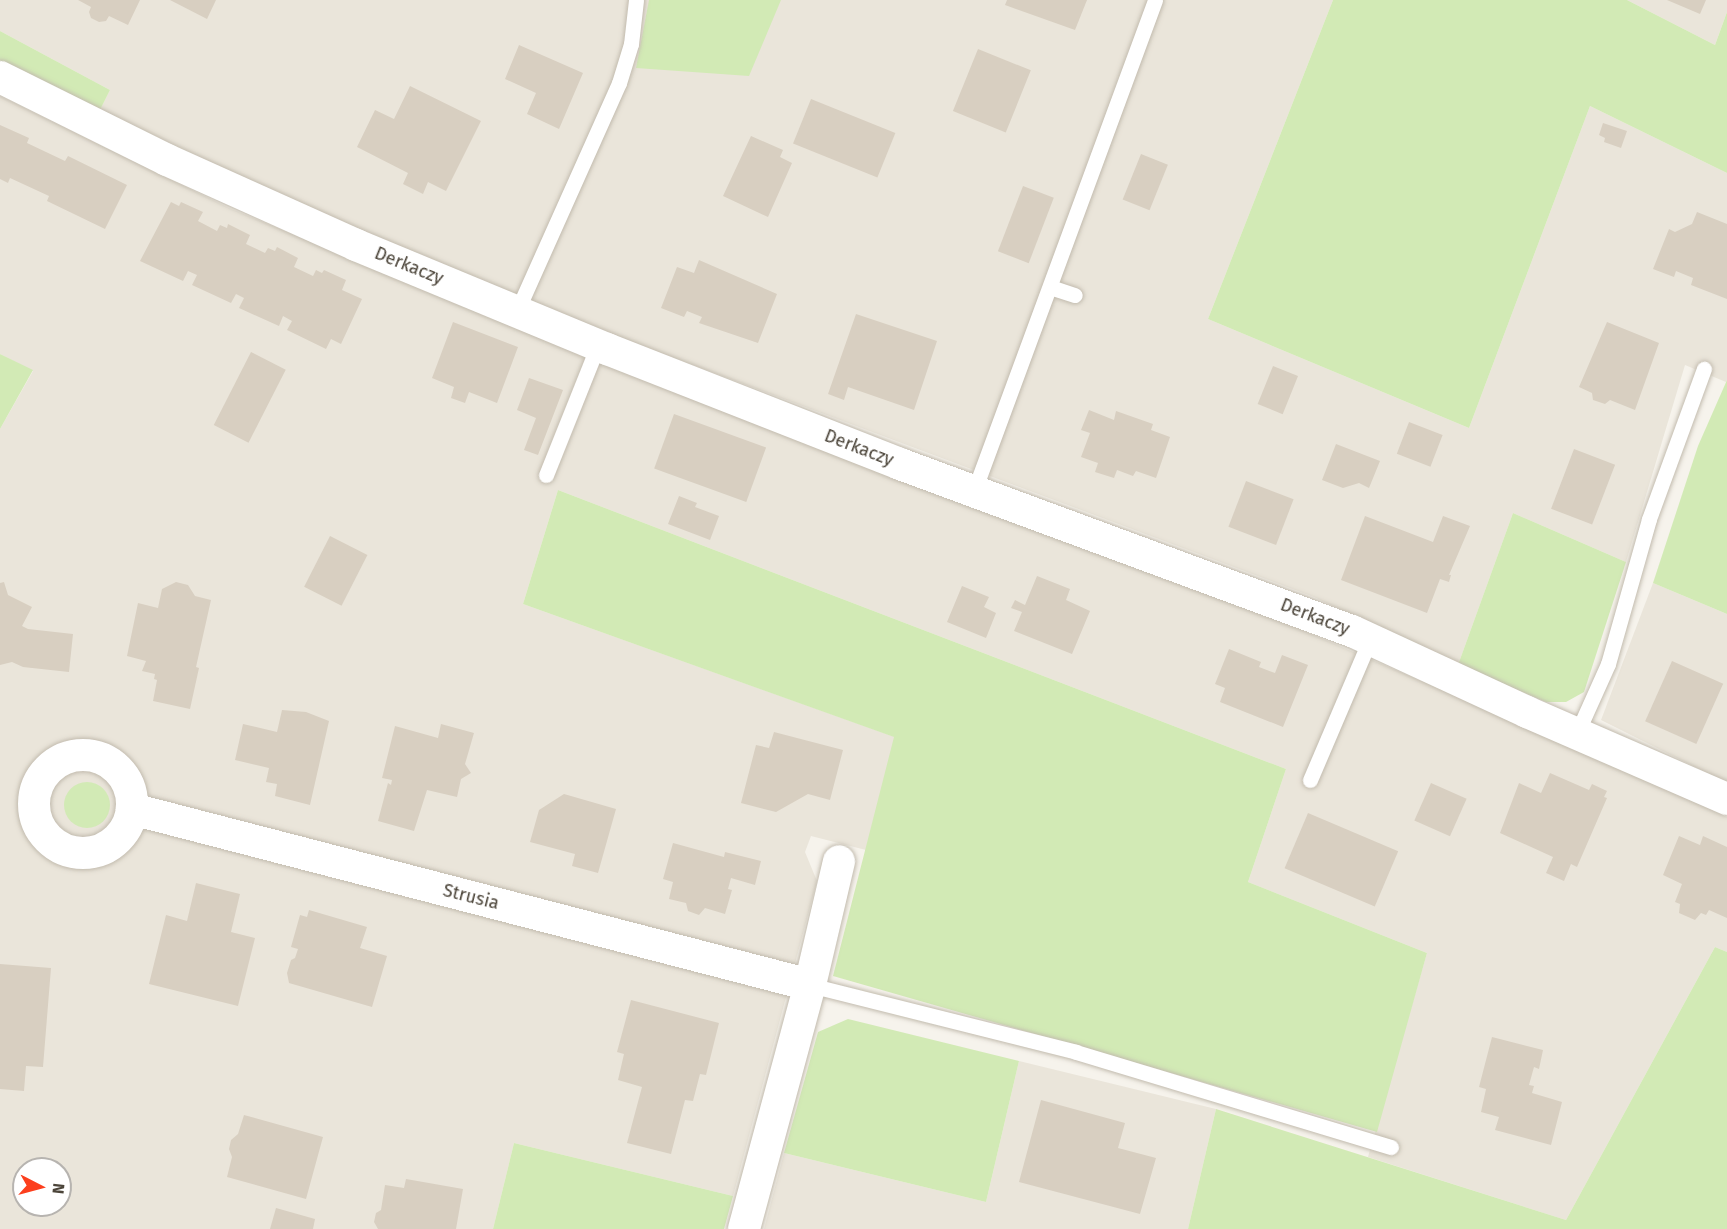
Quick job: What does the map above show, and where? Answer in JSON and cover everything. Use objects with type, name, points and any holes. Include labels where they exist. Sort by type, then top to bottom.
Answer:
[{"type":"street","name":"Derkaczy","points":[[0,76],[178,165],[356,245],[598,345],[974,491],[1370,639],[1727,799]]},
{"type":"street","name":"Strusia","points":[[132,809],[810,985]]},
{"type":"street","points":[[744,1229],[810,985],[839,861]]},
{"type":"lane","points":[[517,311],[619,83],[631,44],[636,0]]},
{"type":"lane","points":[[974,491],[1155,0]]},
{"type":"lane","points":[[1050,287],[1074,295]]},
{"type":"lane","points":[[546,475],[598,345]]},
{"type":"lane","points":[[1577,733],[1608,664],[1649,519],[1704,369]]},
{"type":"lane","points":[[1310,780],[1370,639]]},
{"type":"lane","points":[[810,985],[1076,1052],[1391,1147]]},
{"type":"shaded area","points":[[0,0],[1333,0],[1208,319],[1469,428],[1590,106],[1727,173],[1727,380],[1726,382],[1685,365],[1626,562],[1513,513],[1458,665],[1314,597],[543,309],[308,208],[100,110],[110,90],[0,31]]},
{"type":"shaded area","points":[[1627,0],[1727,0],[1727,12],[1715,45]]},
{"type":"shaded area","points":[[0,96],[229,208],[618,369],[1248,607],[1520,723],[1727,817],[1727,952],[1715,947],[1566,1220],[1368,1157],[1427,953],[1248,882],[1286,769],[558,490],[523,604],[895,737],[866,850],[811,836],[805,852],[817,881],[733,1196],[514,1143],[493,1229],[0,1229],[0,429],[33,371],[0,354]]},
{"type":"shaded area","points":[[1653,583],[1727,614],[1727,783],[1601,720]]},
{"type":"shaded area","points":[[1019,1061],[1216,1109],[1188,1229],[764,1229],[784,1153],[986,1202]]},
{"type":"green space","points":[[649,0],[781,0],[749,76],[636,68]]},
{"type":"green space","points":[[1333,0],[1627,0],[1715,45],[1727,12],[1727,173],[1590,106],[1469,428],[1208,319]]},
{"type":"green space","points":[[0,31],[110,90],[100,110],[0,63]]},
{"type":"green space","points":[[0,354],[33,370],[0,429]]},
{"type":"green space","points":[[1727,380],[1727,614],[1653,583],[1698,446]]},
{"type":"green space","points":[[558,490],[1286,769],[1248,882],[1427,953],[1377,1132],[833,976],[894,737],[523,604]]},
{"type":"green space","points":[[1513,513],[1626,562],[1584,692],[1566,702],[1546,702],[1458,665]]},
{"type":"green space","points":[[87,782],[103,789],[110,805],[103,821],[87,828],[71,821],[64,805],[71,789]]},
{"type":"green space","points":[[1715,947],[1727,952],[1727,1229],[1188,1229],[1216,1109],[1566,1220]]},
{"type":"green space","points":[[848,1019],[1019,1061],[986,1202],[784,1153],[818,1032]]},
{"type":"green space","points":[[514,1143],[733,1196],[724,1229],[493,1229]]},
{"type":"building","points":[[78,0],[140,0],[128,25],[109,16],[106,21],[99,22],[91,18],[89,12],[91,7]]},
{"type":"building","points":[[170,0],[216,0],[207,19]]},
{"type":"building","points":[[1007,0],[1087,0],[1075,30],[1005,5]]},
{"type":"building","points":[[1667,0],[1706,0],[1700,14]]},
{"type":"building","points":[[519,45],[583,73],[559,129],[527,114],[536,93],[505,79]]},
{"type":"building","points":[[978,49],[1031,70],[1006,132],[953,111]]},
{"type":"building","points":[[410,86],[481,121],[446,191],[428,182],[423,194],[403,184],[408,173],[357,147],[375,110],[394,119]]},
{"type":"building","points":[[811,99],[895,133],[877,178],[793,144]]},
{"type":"building","points":[[1603,123],[1627,131],[1621,148],[1604,142],[1605,138],[1599,135]]},
{"type":"building","points":[[0,125],[29,138],[27,143],[65,161],[68,156],[127,185],[105,229],[47,201],[49,196],[10,178],[8,183],[0,179]]},
{"type":"building","points":[[751,136],[783,150],[780,157],[792,163],[768,217],[723,196]]},
{"type":"building","points":[[1141,154],[1168,165],[1150,210],[1123,199]]},
{"type":"building","points":[[1023,186],[1054,198],[1029,263],[998,251]]},
{"type":"building","points":[[171,202],[179,206],[181,202],[203,212],[198,221],[217,231],[220,225],[227,228],[228,224],[250,235],[246,244],[265,253],[268,248],[275,251],[277,247],[298,258],[294,267],[313,276],[316,270],[322,273],[324,270],[346,280],[342,290],[362,299],[341,344],[331,339],[326,349],[287,330],[292,321],[283,316],[279,326],[239,308],[244,298],[236,294],[231,303],[192,285],[197,275],[188,271],[183,281],[140,261]]},
{"type":"building","points":[[1697,212],[1727,224],[1727,299],[1691,285],[1693,278],[1676,271],[1674,277],[1653,269],[1669,229],[1675,232],[1692,224]]},
{"type":"building","points":[[699,260],[777,294],[758,343],[699,323],[702,317],[687,311],[684,317],[661,308],[677,267],[694,273]]},
{"type":"building","points":[[856,314],[937,341],[914,410],[848,387],[844,400],[828,394]]},
{"type":"building","points":[[453,322],[518,347],[497,403],[469,392],[465,403],[451,398],[454,387],[432,378]]},
{"type":"building","points":[[1607,322],[1659,343],[1635,410],[1610,400],[1605,404],[1593,400],[1592,393],[1579,387]]},
{"type":"building","points":[[251,352],[286,370],[249,443],[214,425]]},
{"type":"building","points":[[1273,366],[1298,376],[1283,414],[1258,404]]},
{"type":"building","points":[[529,378],[563,390],[538,455],[524,450],[536,418],[517,410]]},
{"type":"building","points":[[1089,410],[1114,420],[1116,411],[1153,424],[1151,430],[1170,437],[1156,478],[1136,471],[1133,476],[1117,470],[1114,478],[1095,472],[1098,463],[1081,457],[1090,433],[1081,430]]},
{"type":"building","points":[[674,414],[766,448],[746,502],[654,469]]},
{"type":"building","points":[[1409,422],[1443,435],[1430,467],[1397,454]]},
{"type":"building","points":[[1336,444],[1380,461],[1369,488],[1359,483],[1343,488],[1322,480]]},
{"type":"building","points":[[1574,449],[1615,465],[1592,525],[1551,509]]},
{"type":"building","points":[[1246,481],[1294,499],[1276,545],[1228,527]]},
{"type":"building","points":[[679,496],[697,503],[695,507],[719,516],[710,540],[668,524]]},
{"type":"building","points":[[1365,516],[1433,542],[1443,516],[1470,526],[1449,575],[1451,575],[1449,582],[1440,579],[1427,613],[1341,580]]},
{"type":"building","points":[[330,536],[367,555],[342,606],[304,587]]},
{"type":"building","points":[[1037,576],[1070,589],[1066,600],[1090,611],[1072,654],[1014,631],[1022,612],[1011,608],[1015,600],[1025,605]]},
{"type":"building","points":[[4,582],[8,595],[32,607],[22,626],[28,629],[73,634],[69,672],[23,667],[12,662],[0,665],[0,583]]},
{"type":"building","points":[[176,582],[188,585],[195,596],[211,600],[196,667],[199,668],[190,709],[153,701],[157,680],[154,679],[155,674],[142,671],[146,661],[127,656],[138,603],[158,608],[162,589]]},
{"type":"building","points":[[962,586],[989,597],[984,607],[996,613],[986,638],[947,622]]},
{"type":"building","points":[[1229,649],[1261,662],[1259,667],[1275,673],[1282,655],[1308,665],[1283,727],[1220,702],[1225,688],[1215,684]]},
{"type":"building","points":[[1672,661],[1723,684],[1696,744],[1645,721]]},
{"type":"building","points":[[282,710],[306,712],[329,721],[310,805],[275,796],[277,784],[266,782],[269,768],[235,760],[243,724],[277,732]]},
{"type":"building","points":[[441,724],[474,733],[465,764],[471,773],[461,779],[457,797],[427,790],[414,831],[378,821],[388,783],[391,785],[392,780],[382,778],[395,726],[438,738]]},
{"type":"building","points":[[774,732],[843,750],[830,800],[808,794],[776,812],[741,803],[756,745],[769,748]]},
{"type":"building","points":[[1550,773],[1589,790],[1592,784],[1607,791],[1604,797],[1607,798],[1577,867],[1571,864],[1564,881],[1546,873],[1553,857],[1500,833],[1519,783],[1541,793]]},
{"type":"building","points":[[1431,783],[1467,799],[1450,836],[1414,820]]},
{"type":"building","points":[[564,794],[616,809],[598,873],[572,866],[575,854],[530,842],[539,810]]},
{"type":"building","points":[[1308,813],[1398,851],[1375,907],[1285,868]]},
{"type":"building","points":[[1679,836],[1700,845],[1703,836],[1727,847],[1727,918],[1709,910],[1706,915],[1701,913],[1695,920],[1679,913],[1680,904],[1675,902],[1682,884],[1663,875]]},
{"type":"building","points":[[673,843],[724,857],[725,852],[761,861],[755,885],[731,878],[728,889],[732,890],[725,914],[705,908],[699,915],[688,911],[686,903],[669,899],[673,882],[663,879]]},
{"type":"building","points":[[196,883],[240,894],[231,932],[255,938],[238,1006],[149,984],[166,915],[187,921]]},
{"type":"building","points":[[309,910],[367,927],[360,948],[387,956],[372,1007],[289,983],[287,973],[298,949],[291,947],[300,915],[307,917]]},
{"type":"building","points":[[0,964],[51,968],[43,1067],[26,1066],[24,1091],[0,1089]]},
{"type":"building","points":[[631,1000],[719,1023],[706,1075],[700,1074],[693,1101],[685,1100],[671,1154],[627,1143],[642,1087],[618,1080],[624,1054],[617,1052]]},
{"type":"building","points":[[1492,1037],[1543,1050],[1539,1069],[1534,1067],[1529,1085],[1534,1086],[1532,1093],[1562,1102],[1551,1145],[1495,1130],[1499,1117],[1481,1112],[1486,1089],[1479,1087]]},
{"type":"building","points":[[1041,1100],[1125,1123],[1118,1148],[1156,1158],[1140,1214],[1019,1182]]},
{"type":"building","points":[[244,1115],[323,1137],[306,1199],[227,1177],[232,1157],[229,1149],[231,1140],[238,1134]]},
{"type":"building","points":[[406,1179],[463,1189],[456,1229],[378,1229],[374,1222],[376,1213],[381,1210],[385,1185],[404,1188]]},
{"type":"building","points":[[276,1208],[315,1219],[313,1229],[270,1229]]}]
